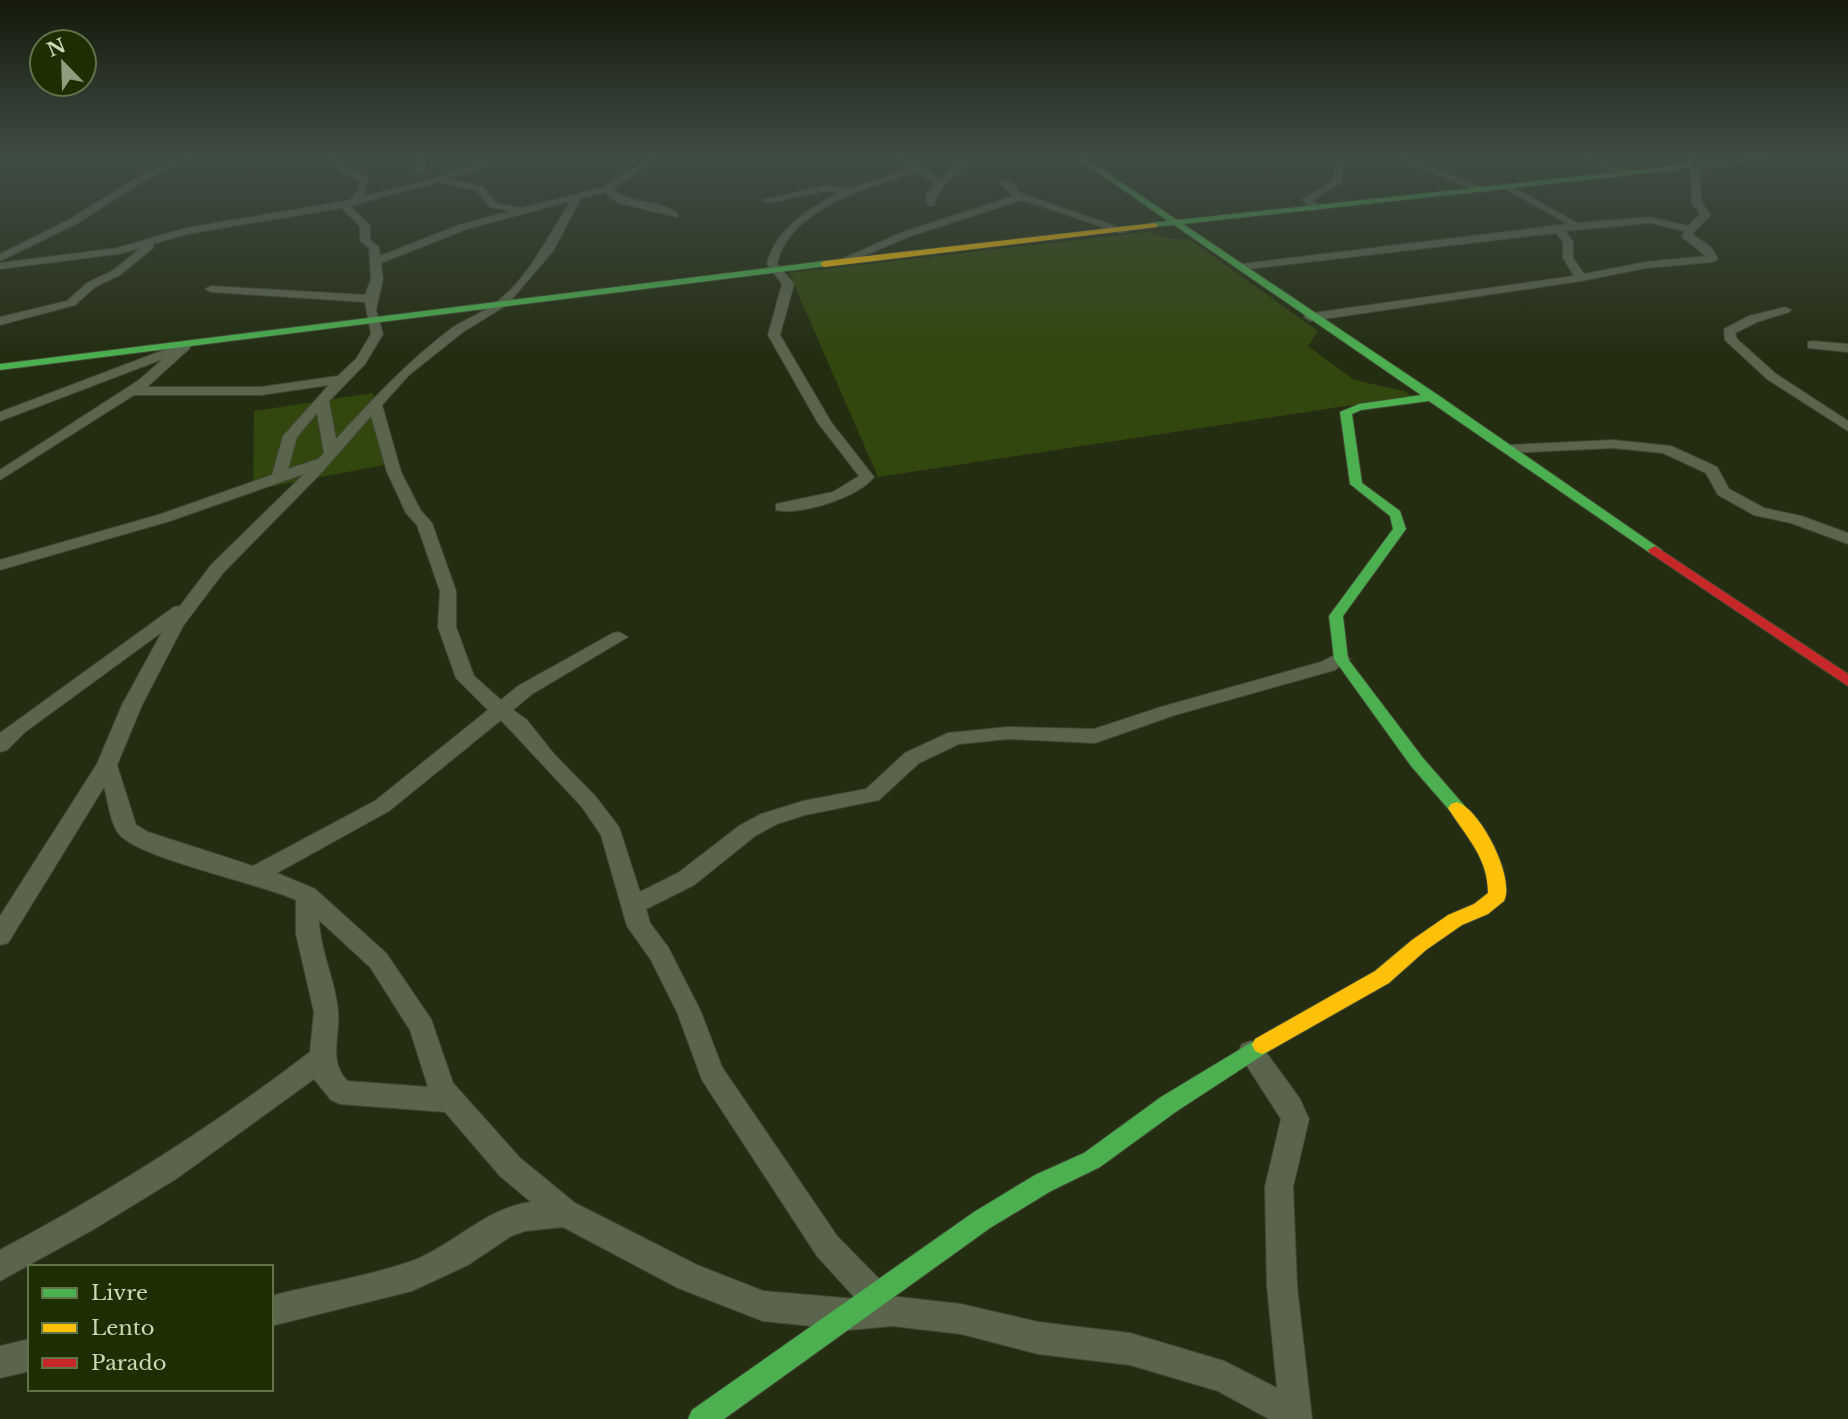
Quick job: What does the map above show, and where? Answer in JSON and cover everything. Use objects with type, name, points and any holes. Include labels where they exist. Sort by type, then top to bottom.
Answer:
[{"type":"street","points":[[0,258],[68,224]]},
{"type":"street","points":[[0,266],[118,251],[224,224]]},
{"type":"street","points":[[278,480],[290,436],[339,380],[361,361],[376,339],[370,299],[377,279],[374,247],[363,236],[364,224]]},
{"type":"street","points":[[374,262],[474,224]]},
{"type":"street","points":[[0,936],[107,765],[160,649],[223,563],[327,458],[395,381],[429,352],[503,303],[549,249],[561,224]]},
{"type":"street","points":[[780,507],[841,493],[856,487],[867,477],[825,423],[774,335],[788,285],[775,269],[774,253],[798,224]]},
{"type":"street","points":[[840,262],[937,224]]},
{"type":"street","points":[[1103,224],[1124,231]]},
{"type":"street","points":[[0,367],[775,269],[1189,224]]},
{"type":"street","points":[[1241,267],[1597,224]]},
{"type":"street","points":[[1668,224],[1688,229]]},
{"type":"street","points":[[1310,317],[1581,278],[1646,265],[1713,259],[1707,250],[1686,235],[1694,224]]},
{"type":"street","points":[[1182,225],[1310,317],[1434,397],[1848,681]]},
{"type":"street","points":[[1559,230],[1569,242],[1565,251],[1581,278]]},
{"type":"street","points":[[0,321],[71,303],[91,285],[116,273],[158,240]]},
{"type":"street","points":[[211,289],[370,299]]},
{"type":"street","points":[[1785,310],[1753,319],[1728,332],[1731,340],[1779,384],[1819,405],[1848,427]]},
{"type":"street","points":[[0,476],[144,383],[192,344]]},
{"type":"street","points":[[0,417],[192,344]]},
{"type":"street","points":[[1812,345],[1848,348]]},
{"type":"street","points":[[131,391],[225,392],[339,380]]},
{"type":"street","points":[[701,1419],[982,1220],[1042,1183],[1092,1160],[1169,1104],[1251,1052],[1381,977],[1419,945],[1455,920],[1481,909],[1497,896],[1498,884],[1489,852],[1471,824],[1417,762],[1341,659],[1336,616],[1400,529],[1401,521],[1396,514],[1356,484],[1346,412],[1359,407],[1434,397]]},
{"type":"street","points":[[322,400],[327,458]]},
{"type":"street","points":[[374,405],[394,472],[402,492],[428,532],[448,591],[447,627],[459,663],[476,690],[520,725],[547,759],[590,802],[611,833],[639,926],[660,954],[689,1012],[710,1072],[827,1247],[875,1297]]},
{"type":"street","points":[[1509,449],[1613,444],[1666,449],[1712,470],[1723,492],[1759,512],[1795,519],[1848,539]]},
{"type":"street","points":[[0,565],[164,518],[278,480],[327,458]]},
{"type":"street","points":[[0,746],[28,720],[195,600]]},
{"type":"street","points":[[252,877],[382,806],[525,690],[620,637]]},
{"type":"street","points":[[632,906],[686,879],[747,831],[769,819],[803,808],[872,795],[912,758],[955,738],[1008,733],[1095,736],[1203,700],[1328,666],[1341,659]]},
{"type":"street","points":[[107,765],[127,829],[140,838],[172,851],[252,877],[281,883],[307,895],[378,960],[422,1027],[442,1089],[510,1167],[565,1213],[689,1277],[763,1306],[849,1315],[892,1311],[961,1319],[1038,1338],[1130,1349],[1224,1377],[1295,1417]]},
{"type":"street","points":[[307,895],[308,934],[326,1012],[322,1057],[325,1074],[340,1092],[453,1101]]},
{"type":"street","points":[[1251,1052],[1291,1107],[1295,1119],[1279,1187],[1282,1286],[1295,1417]]},
{"type":"street","points":[[0,1266],[101,1213],[150,1182],[322,1057]]},
{"type":"street","points":[[273,1311],[412,1276],[458,1255],[501,1226],[525,1217],[565,1213]]},
{"type":"street","points":[[0,1362],[28,1355]]},
{"type":"green space","points":[[1148,232],[1169,239],[1189,239],[1318,331],[1308,346],[1354,380],[1404,391],[1412,396],[878,477],[789,273]]},
{"type":"green space","points":[[373,393],[384,465],[253,490],[254,411]]},
{"type":"traffic: fast","points":[[1154,225],[1161,224]]},
{"type":"traffic: fast","points":[[1178,224],[1655,550]]},
{"type":"traffic: fast","points":[[0,367],[824,264]]},
{"type":"traffic: fast","points":[[1434,397],[1359,407],[1346,412],[1356,484],[1396,514],[1400,529],[1336,616],[1341,659],[1417,762],[1457,808]]},
{"type":"traffic: fast","points":[[701,1419],[982,1220],[1043,1183],[1092,1160],[1169,1104],[1262,1045]]},
{"type":"traffic: slow","points":[[824,264],[1154,225]]},
{"type":"traffic: slow","points":[[1262,1045],[1382,977],[1419,945],[1455,920],[1481,909],[1497,896],[1497,883],[1491,860],[1480,838],[1457,808]]},
{"type":"traffic: jam","points":[[1655,550],[1848,681]]}]
